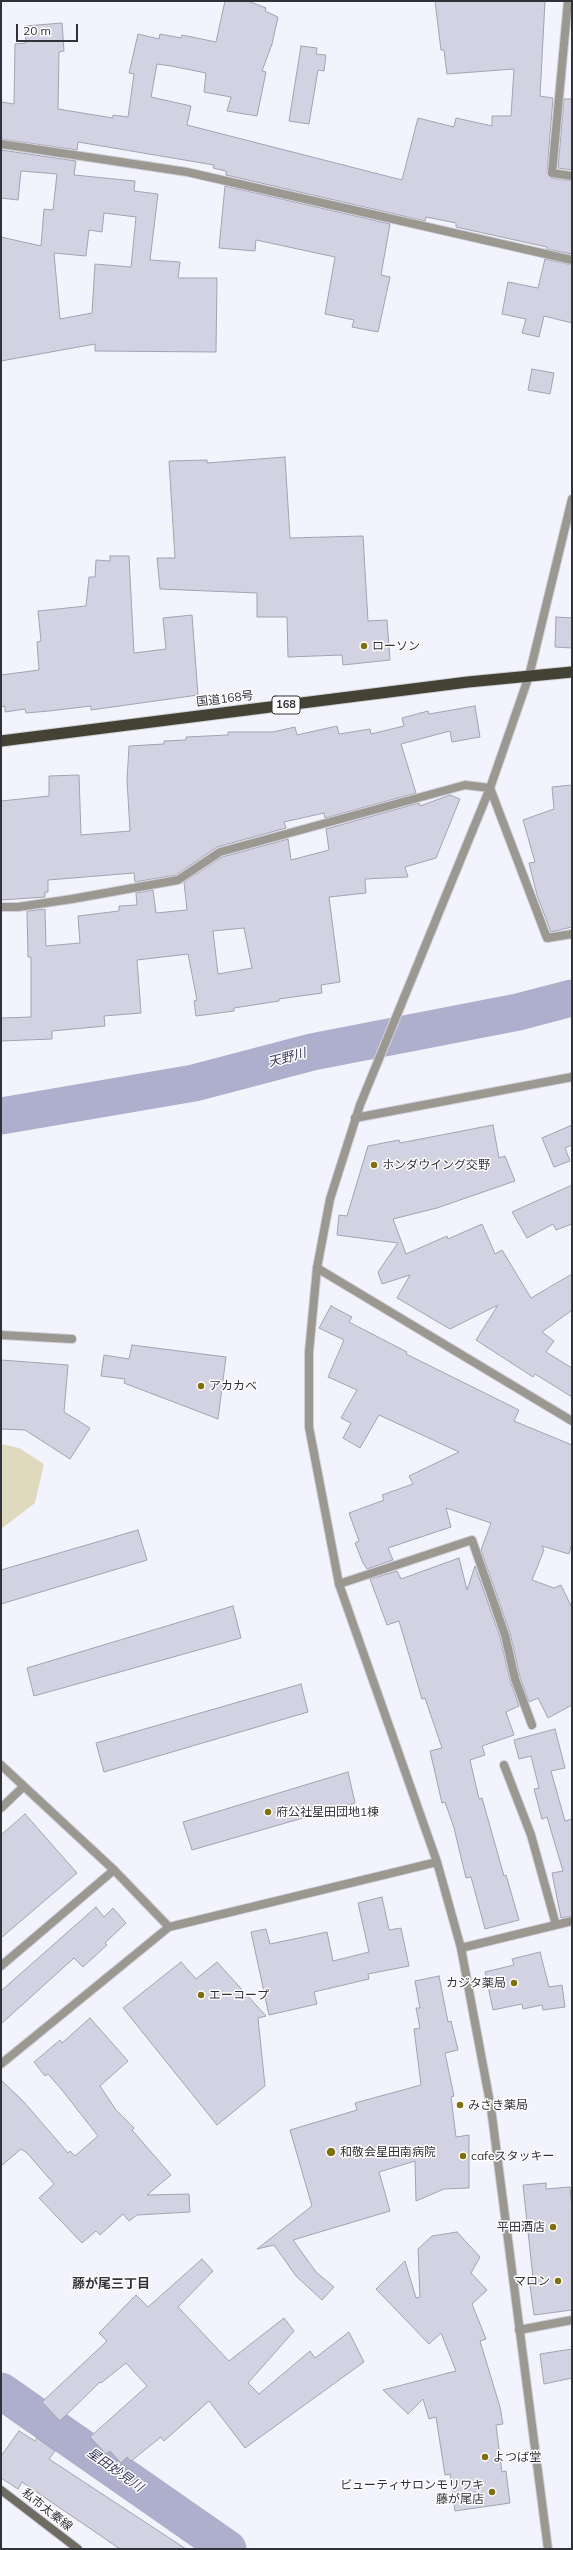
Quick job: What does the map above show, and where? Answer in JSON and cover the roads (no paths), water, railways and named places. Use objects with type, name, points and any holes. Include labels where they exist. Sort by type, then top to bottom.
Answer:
[{"type":"highway","name":"国道168号","points":[[1,741],[572,672]]},
{"type":"main road","name":"私市太秦線","points":[[1,2490],[78,2549]]},
{"type":"street","points":[[568,1],[552,173],[572,176]]},
{"type":"street","points":[[1,144],[187,172],[572,260]]},
{"type":"street","points":[[548,2549],[491,2108],[461,1948],[437,1862],[339,1584],[309,1427],[309,1352],[317,1268],[330,1199],[360,1105],[405,992],[490,788],[529,676],[572,499]]},
{"type":"street","points":[[1,906],[18,907],[178,880],[220,852],[465,785],[490,788]]},
{"type":"street","points":[[490,788],[547,938],[572,934]]},
{"type":"street","points":[[356,1118],[572,1077]]},
{"type":"street","points":[[317,1268],[572,1421]]},
{"type":"street","points":[[1,1335],[72,1339]]},
{"type":"street","points":[[339,1584],[472,1540],[505,1635],[515,1679],[532,1725]]},
{"type":"street","points":[[1,1765],[114,1870],[169,1927]]},
{"type":"street","points":[[504,1766],[531,1836],[556,1925]]},
{"type":"street","points":[[1,1808],[23,1786]]},
{"type":"street","points":[[1,2064],[169,1927],[437,1862]]},
{"type":"street","points":[[1,1966],[114,1870]]},
{"type":"street","points":[[461,1948],[572,1921]]},
{"type":"street","points":[[519,2330],[572,2320]]},
{"type":"waterway","name":"天野川","points":[[1,1116],[194,1083],[312,1052],[518,1012],[572,998]]},
{"type":"waterway","name":"星田妙見川","points":[[1,2391],[228,2549]]},
{"type":"place","name":"ローソン","points":[[364,646]]},
{"type":"place","name":"ホンダウイング交野","points":[[374,1165]]},
{"type":"place","name":"アカカベ","points":[[201,1386]]},
{"type":"place","name":"府公社星田団地1棟","points":[[268,1812]]},
{"type":"place","name":"カジタ薬局","points":[[514,1983]]},
{"type":"place","name":"エーコープ","points":[[201,1995]]},
{"type":"place","name":"みさき薬局","points":[[460,2105]]},
{"type":"place","name":"和敬会星田南病院","points":[[331,2152]]},
{"type":"place","name":"cafeスタッキー","points":[[463,2156]]},
{"type":"place","name":"平田酒店","points":[[553,2227]]},
{"type":"place","name":"マロン","points":[[558,2281]]},
{"type":"place","name":"よつば堂","points":[[485,2457]]},
{"type":"place","name":"ビューティサロンモリワキ 藤が尾店","points":[[492,2492]]},
{"type":"district","name":"藤が尾三丁目","points":[[111,2284]]}]
